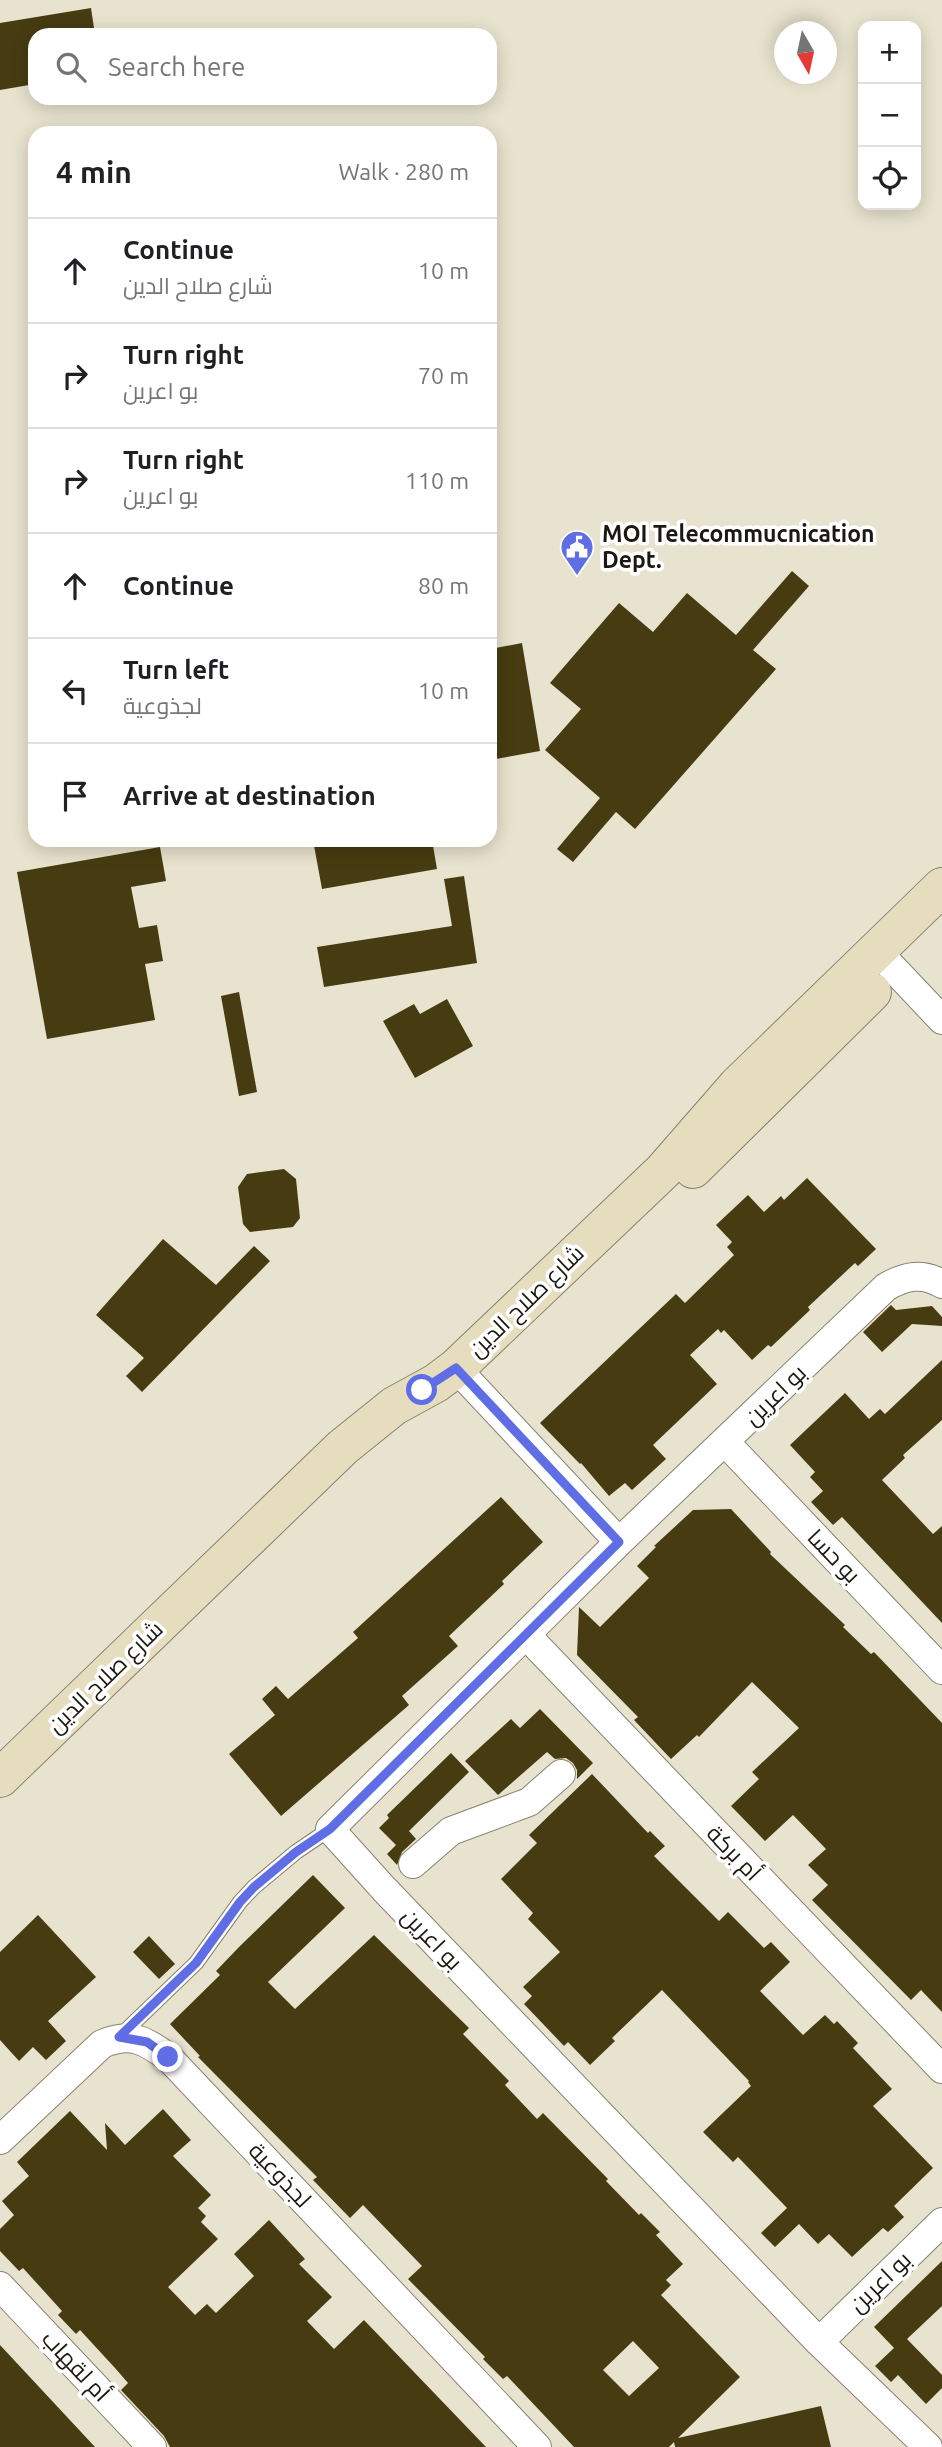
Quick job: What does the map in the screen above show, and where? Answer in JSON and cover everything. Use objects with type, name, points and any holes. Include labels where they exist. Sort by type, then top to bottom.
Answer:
[{"type":"street","name":"شارع صلاح الدين","points":[[0,1808],[359,1461],[703,1160],[886,960],[942,887]]},
{"type":"street","name":"شارع صلاح الدين","points":[[886,960],[942,925]]},
{"type":"street","points":[[886,960],[942,1020]]},
{"type":"street","name":"بو اعرين","points":[[930,2447],[819,2342],[400,1875],[330,1829],[619,1542],[726,1443],[886,1287],[901,1279],[918,1276],[934,1279],[942,1284]]},
{"type":"street","name":"شارع صلاح الدين","points":[[0,1778],[343,1447],[394,1406],[436,1383],[461,1374]]},
{"type":"street","points":[[461,1374],[619,1542]]},
{"type":"street","name":"بو حسا","points":[[726,1443],[942,1670]]},
{"type":"street","name":"أم بركة","points":[[527,1636],[942,2069]]},
{"type":"street","points":[[400,1875],[451,1830],[523,1805],[561,1774]]},
{"type":"street","points":[[0,2140],[102,2044],[119,2037]]},
{"type":"street","name":"لجذوعية","points":[[119,2037],[147,2042],[168,2057],[537,2447]]},
{"type":"street","name":"بو اعرين","points":[[819,2342],[942,2222]]},
{"type":"street","name":"أم لقهاب","points":[[0,2286],[152,2447]]},
{"type":"street","points":[[930,2447],[942,2437]]},
{"type":"lane","points":[[119,2037],[196,1963],[254,1887],[296,1852],[330,1829]]},
{"type":"building","points":[[91,8],[94,28],[28,28],[28,85],[0,90],[0,23]]},
{"type":"building","points":[[792,571],[809,586],[753,650],[776,669],[635,829],[616,812],[573,862],[557,849],[600,798],[545,750],[581,709],[550,683],[619,603],[653,632],[687,593],[736,635]]},
{"type":"building","points":[[522,643],[540,751],[497,759],[497,648]]},
{"type":"building","points":[[160,847],[166,881],[131,887],[139,928],[157,925],[163,961],[145,964],[155,1020],[47,1039],[17,872]]},
{"type":"building","points":[[314,847],[433,847],[437,869],[322,889]]},
{"type":"building","points":[[464,876],[477,963],[324,987],[317,947],[452,926],[444,879]]},
{"type":"building","points":[[239,992],[257,1092],[239,1096],[221,996]]},
{"type":"building","points":[[447,999],[473,1046],[415,1078],[383,1021],[414,1004],[420,1014]]},
{"type":"building","points":[[284,1169],[296,1179],[300,1218],[293,1227],[250,1232],[243,1224],[238,1187],[247,1174]]},
{"type":"building","points":[[807,1178],[876,1249],[858,1266],[855,1263],[808,1307],[810,1310],[771,1347],[768,1345],[752,1360],[724,1330],[721,1333],[718,1329],[690,1355],[717,1384],[653,1445],[666,1459],[632,1490],[625,1483],[609,1496],[581,1463],[540,1423],[676,1294],[685,1303],[734,1255],[727,1247],[732,1242],[716,1225],[748,1195],[764,1212],[781,1196],[784,1200]]},
{"type":"building","points":[[163,1239],[216,1285],[254,1246],[270,1261],[142,1392],[126,1376],[144,1358],[96,1315]]},
{"type":"building","points":[[891,1305],[896,1310],[932,1306],[942,1317],[942,1326],[912,1324],[882,1352],[863,1332]]},
{"type":"building","points":[[942,1360],[942,1420],[903,1455],[905,1458],[882,1480],[933,1534],[942,1526],[942,1623],[842,1517],[833,1525],[811,1502],[823,1491],[810,1477],[815,1472],[790,1445],[845,1393],[869,1419],[880,1409],[885,1414]]},
{"type":"building","points":[[501,1497],[543,1542],[502,1581],[504,1584],[449,1636],[458,1646],[402,1696],[409,1705],[281,1816],[229,1754],[275,1715],[262,1699],[276,1686],[288,1699],[358,1638],[353,1632]]},
{"type":"building","points":[[731,1509],[770,1554],[845,1625],[843,1627],[871,1654],[874,1652],[942,1723],[942,2012],[921,1990],[911,2000],[812,1900],[828,1885],[808,1865],[826,1849],[793,1815],[765,1841],[731,1806],[759,1779],[752,1772],[799,1728],[752,1682],[699,1737],[697,1735],[671,1759],[634,1720],[638,1717],[577,1655],[579,1607],[600,1627],[649,1578],[637,1566],[656,1547],[654,1546],[693,1510]]},
{"type":"building","points":[[540,1709],[593,1763],[577,1779],[577,1770],[573,1763],[566,1758],[555,1759],[547,1752],[498,1795],[465,1761],[511,1719],[520,1728]]},
{"type":"building","points":[[451,1753],[469,1772],[409,1831],[416,1839],[402,1852],[397,1865],[387,1854],[396,1845],[379,1828],[389,1818],[387,1815]]},
{"type":"building","points":[[592,1774],[648,1833],[650,1831],[665,1846],[654,1856],[719,1921],[728,1912],[764,1948],[771,1942],[790,1962],[760,1991],[803,2035],[825,2015],[834,2024],[837,2021],[858,2043],[853,2048],[892,2089],[873,2106],[933,2168],[894,2206],[904,2217],[888,2232],[883,2228],[852,2257],[829,2234],[818,2244],[799,2224],[775,2247],[761,2233],[787,2208],[738,2157],[733,2162],[703,2132],[751,2086],[749,2081],[662,1990],[612,2038],[615,2041],[590,2065],[568,2042],[564,2046],[524,2004],[532,1996],[523,1987],[560,1952],[528,1919],[533,1913],[501,1879],[537,1843],[529,1835]]},
{"type":"building","points":[[313,1875],[345,1908],[268,1982],[295,2009],[374,1935],[469,2028],[463,2034],[509,2081],[505,2085],[537,2119],[543,2113],[639,2215],[641,2213],[660,2232],[656,2235],[683,2264],[666,2280],[671,2285],[661,2295],[740,2377],[678,2438],[821,2406],[831,2447],[675,2447],[674,2442],[669,2447],[574,2447],[507,2376],[503,2379],[483,2359],[485,2357],[408,2279],[422,2266],[363,2205],[350,2218],[313,2180],[317,2177],[198,2057],[200,2056],[170,2024],[220,1975],[216,1971]],"holes":[[[633,2341],[659,2368],[629,2396],[603,2370]]]},
{"type":"building","points":[[38,1915],[96,1977],[48,2021],[66,2041],[46,2060],[33,2047],[19,2061],[0,2040],[0,1952]]},
{"type":"building","points":[[149,1936],[175,1964],[159,1979],[133,1952]]},
{"type":"building","points":[[163,2109],[191,2140],[173,2156],[211,2195],[198,2208],[206,2216],[201,2222],[218,2239],[168,2287],[195,2315],[207,2304],[216,2313],[254,2276],[234,2254],[269,2220],[305,2259],[299,2264],[332,2297],[307,2321],[334,2349],[364,2320],[486,2447],[170,2447],[164,2436],[121,2390],[128,2383],[115,2368],[80,2330],[76,2334],[58,2315],[62,2311],[23,2268],[19,2271],[0,2251],[0,2229],[14,2215],[2,2201],[29,2176],[17,2162],[70,2111],[107,2150],[105,2123],[125,2145]]},
{"type":"building","points":[[942,2261],[942,2306],[907,2339],[942,2375],[942,2388],[926,2404],[898,2375],[891,2382],[875,2366],[894,2348],[874,2327]]},
{"type":"building","points":[[0,2345],[95,2447],[0,2447]]},
{"type":"place","name":"MOI Telecommucnication Dept.","points":[[577,577]]},
{"type":"route","points":[[168,2057],[147,2042],[119,2037],[196,1963],[254,1887],[296,1852],[330,1829],[619,1542],[456,1368],[422,1390]]}]
